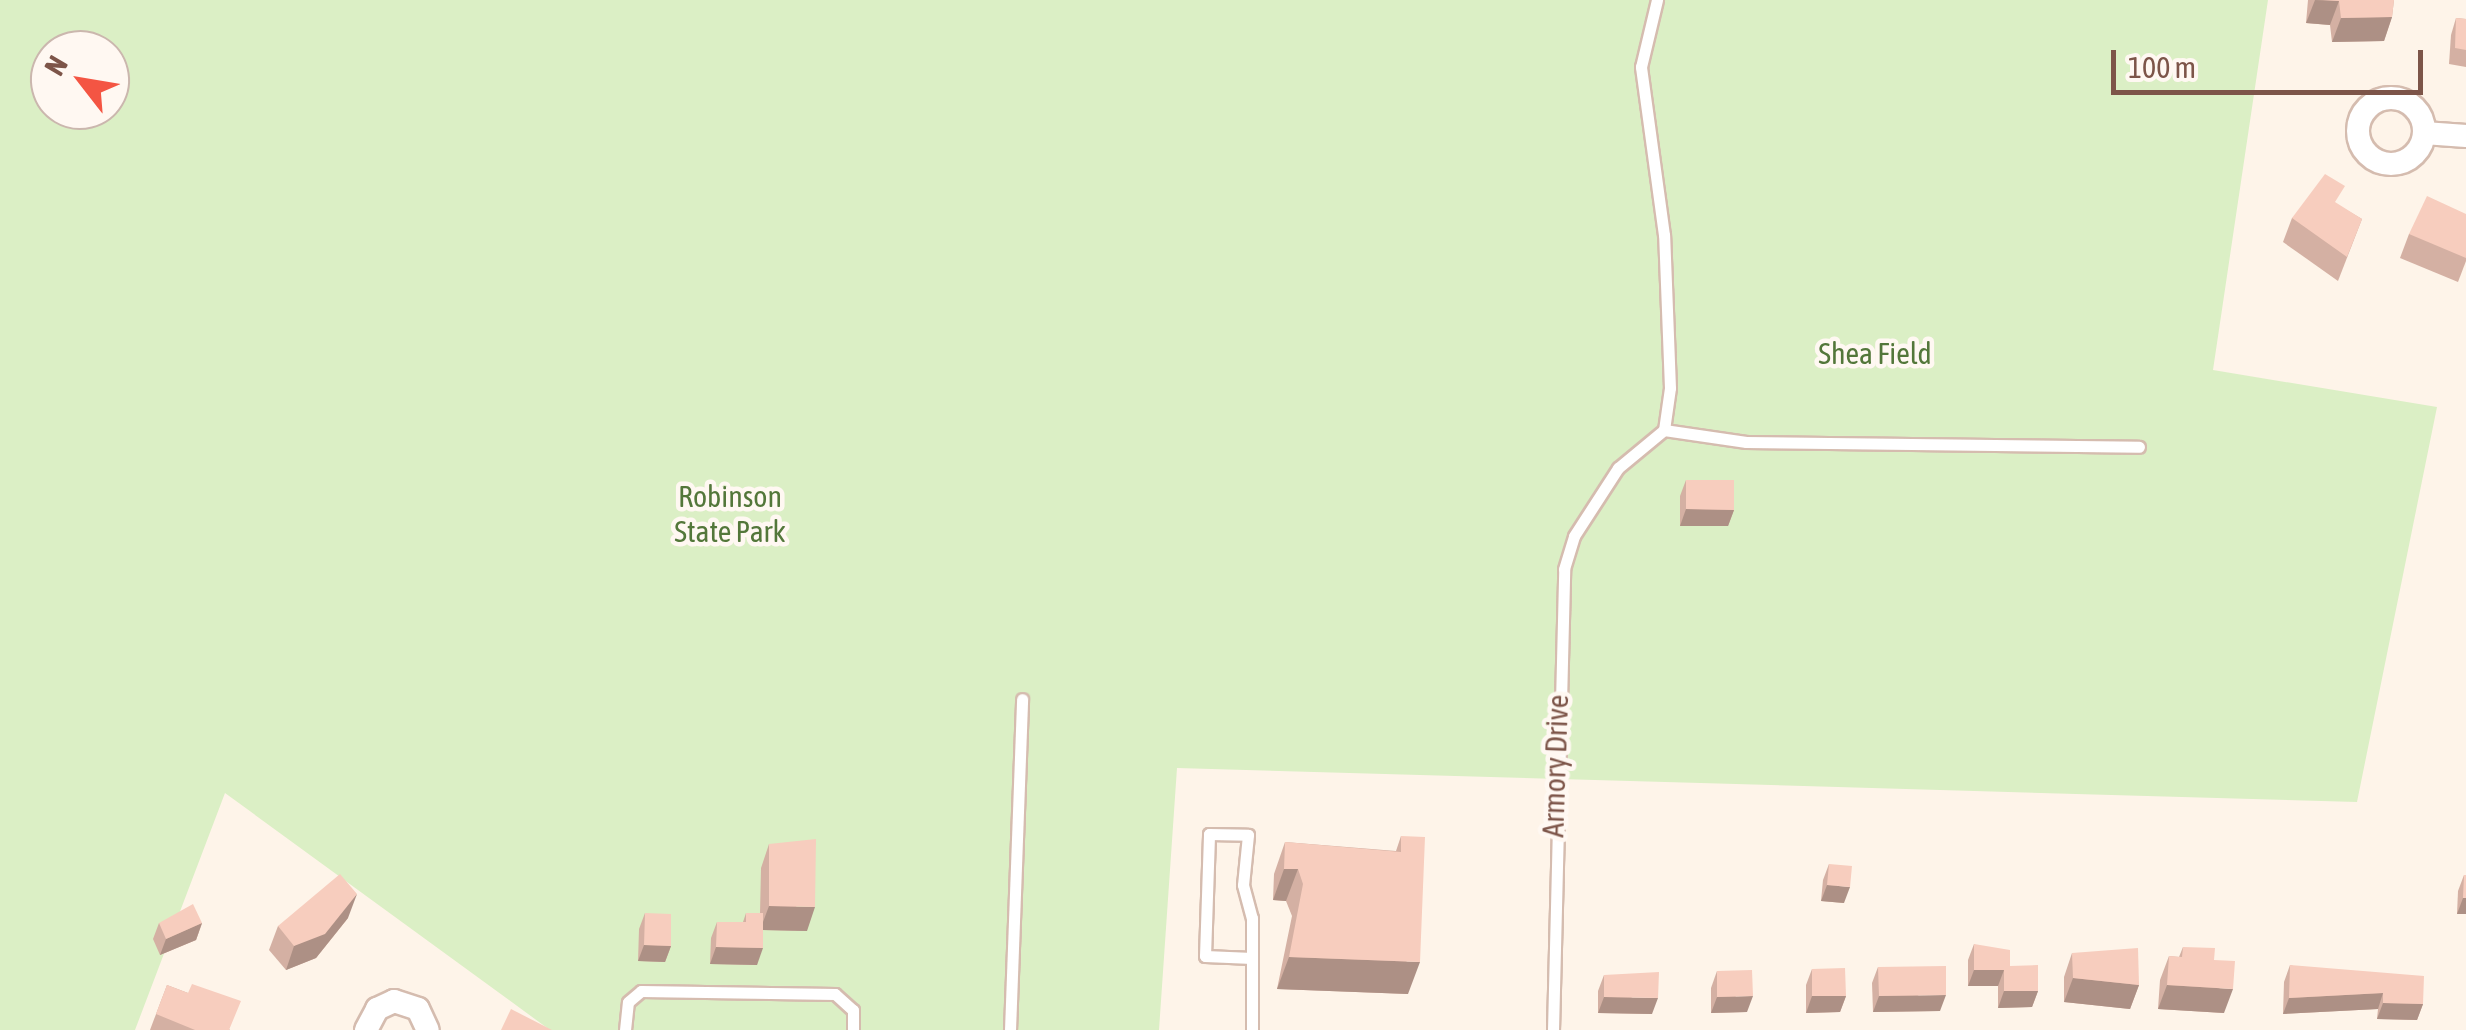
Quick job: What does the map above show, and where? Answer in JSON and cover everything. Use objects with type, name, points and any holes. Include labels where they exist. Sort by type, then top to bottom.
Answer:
[{"type":"street","points":[[2424,133],[2466,136]]},
{"type":"street","points":[[366,1030],[376,1008],[394,1001],[418,1009],[428,1030]]},
{"type":"lane","points":[[1657,0],[1641,67],[1664,234],[1670,388],[1664,430],[1746,442],[2139,447]]},
{"type":"lane","name":"Armory Drive","points":[[1553,1030],[1564,569],[1592,509],[1618,468],[1664,430]]},
{"type":"lane","points":[[1010,1030],[1022,698]]},
{"type":"lane","points":[[1252,958],[1204,956],[1209,834],[1248,835],[1252,958],[1252,1030]]},
{"type":"lane","points":[[625,1030],[628,1002],[641,991],[836,994],[853,1010],[853,1030]]},
{"type":"green space","name":"Robinson State Park","points":[[0,0],[2268,0],[2213,370],[2437,407],[2357,802],[1177,768],[1159,1030],[550,1030],[225,793],[135,1030],[0,1030]]},
{"type":"building","points":[[2323,0],[2394,0],[2392,17],[2341,18],[2339,1]]},
{"type":"building","points":[[2456,18],[2466,19],[2466,50],[2455,48]]},
{"type":"building","points":[[2325,174],[2345,186],[2335,202],[2362,219],[2347,257],[2292,218]]},
{"type":"building","points":[[2427,196],[2466,214],[2466,258],[2409,234]]},
{"type":"building","points":[[1686,480],[1734,480],[1734,510],[1686,509]]},
{"type":"building","points":[[1401,836],[1425,837],[1420,962],[1289,957],[1303,884],[1298,869],[1284,869],[1285,842],[1401,852]]},
{"type":"building","points":[[816,839],[815,907],[769,906],[769,844]]},
{"type":"building","points":[[1829,864],[1852,866],[1850,887],[1827,885]]},
{"type":"building","points":[[340,874],[357,894],[325,934],[294,946],[278,926]]},
{"type":"building","points":[[193,904],[202,923],[166,939],[159,923]]},
{"type":"building","points":[[645,913],[671,914],[671,946],[644,945]]},
{"type":"building","points":[[746,913],[763,913],[763,948],[716,947],[717,922],[746,922]]},
{"type":"building","points":[[1974,944],[2010,950],[2010,966],[2038,965],[2038,991],[2004,991],[2004,970],[1974,970]]},
{"type":"building","points":[[2183,947],[2215,948],[2214,960],[2235,961],[2233,989],[2167,985],[2169,956],[2182,957]]},
{"type":"building","points":[[2138,948],[2139,985],[2073,978],[2072,953]]},
{"type":"building","points":[[2290,965],[2424,976],[2423,1004],[2383,1003],[2383,993],[2289,998]]},
{"type":"building","points":[[1946,966],[1946,995],[1879,996],[1878,967]]},
{"type":"building","points":[[1845,968],[1846,996],[1812,996],[1812,969]]},
{"type":"building","points":[[1752,970],[1753,996],[1717,997],[1717,971]]},
{"type":"building","points":[[1659,972],[1658,998],[1604,997],[1604,975]]},
{"type":"building","points":[[192,984],[241,1001],[229,1030],[195,1030],[156,1014],[167,985],[188,993]]},
{"type":"building","points":[[511,1009],[552,1030],[501,1030]]},
{"type":"park label","name":"Shea Field","points":[[1875,353]]}]
